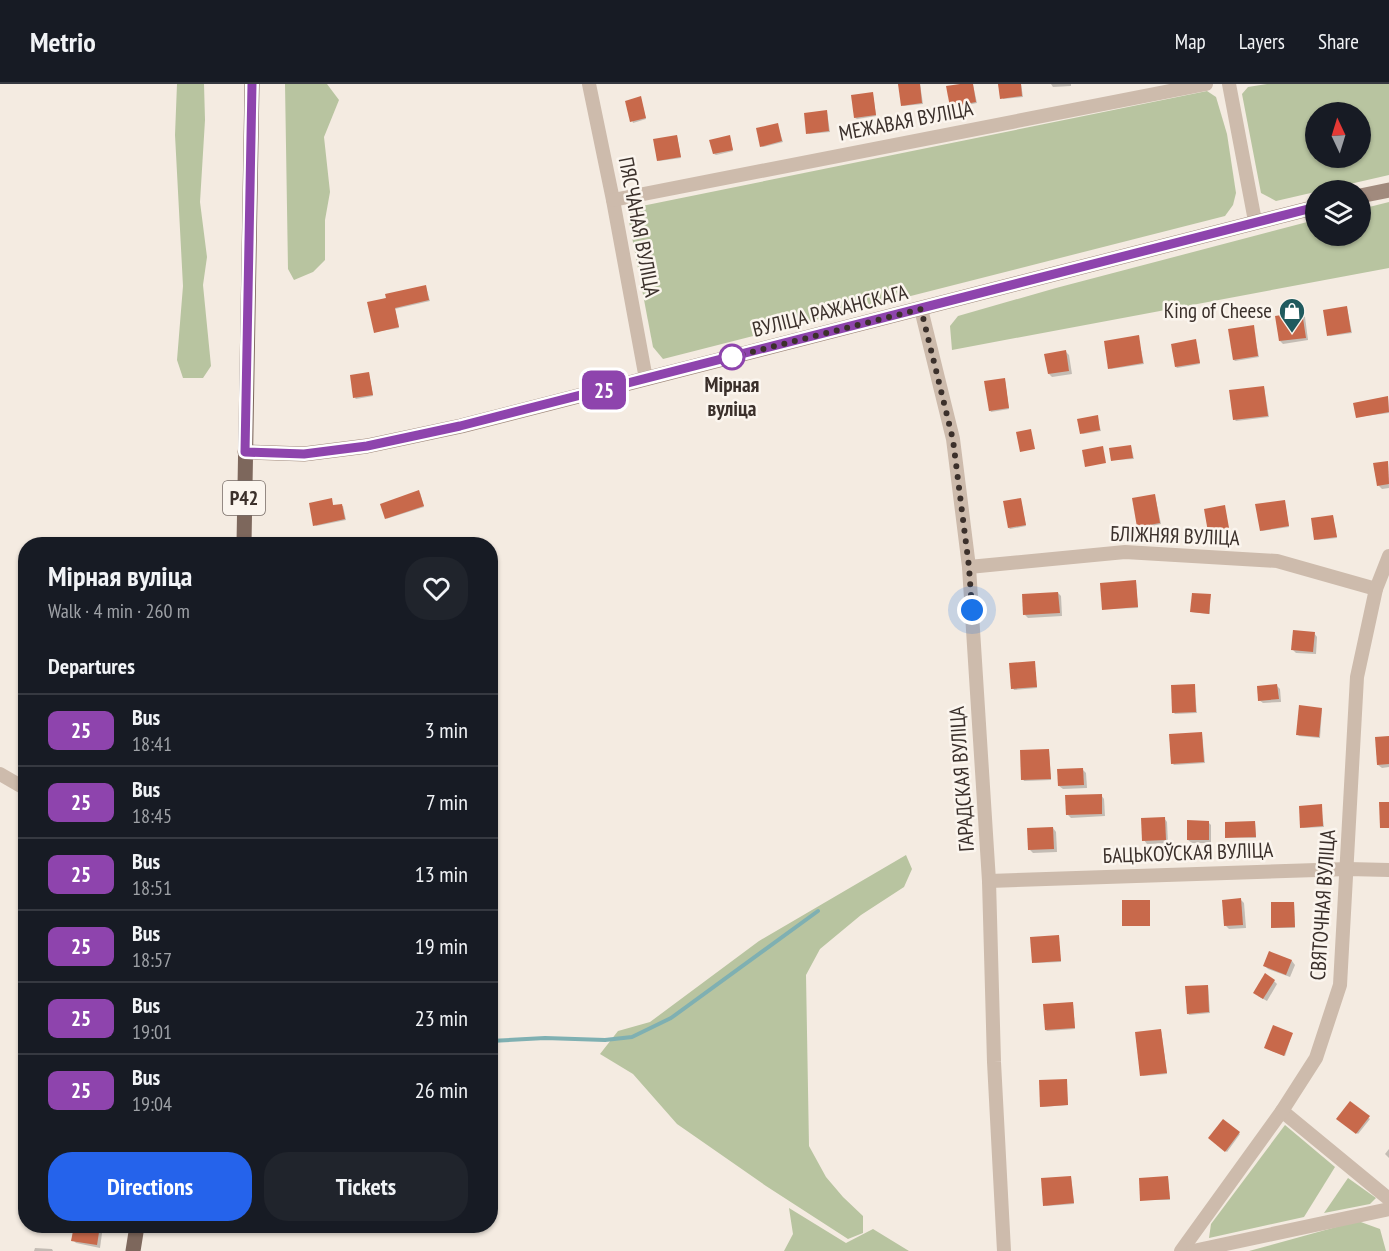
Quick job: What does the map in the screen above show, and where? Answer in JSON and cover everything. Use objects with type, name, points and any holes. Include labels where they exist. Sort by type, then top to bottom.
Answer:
[{"type":"main road","name":"Р42","points":[[244,537],[252,84]]},
{"type":"main road","points":[[133,1251],[136,1233]]},
{"type":"street","name":"ПЯСЧАНАЯ ВУЛІЦА","points":[[589,84],[646,379]]},
{"type":"street","name":"МЕЖАВАЯ ВУЛІЦА","points":[[613,200],[1206,84]]},
{"type":"street","points":[[1228,84],[1255,221]]},
{"type":"street","points":[[1371,194],[1389,190]]},
{"type":"street","name":"ВУЛІЦА РАЖАНСКАГА","points":[[245,452],[304,454],[367,446],[460,426],[1305,210]]},
{"type":"street","name":"ГАРАДСКАЯ ВУЛІЦА","points":[[921,309],[953,440],[969,567],[989,881],[994,1062],[1004,1251]]},
{"type":"street","name":"БЛІЖНЯЯ ВУЛІЦА","points":[[969,567],[1125,552],[1277,561],[1376,589]]},
{"type":"street","name":"СВЯТОЧНАЯ ВУЛІЦА","points":[[1181,1251],[1282,1111],[1316,1058],[1340,985],[1357,677],[1376,589],[1389,556]]},
{"type":"street","points":[[0,774],[18,784]]},
{"type":"street","name":"БАЦЬКОЎСКАЯ ВУЛІЦА","points":[[989,881],[1348,869],[1389,870]]},
{"type":"street","points":[[1282,1111],[1389,1199]]},
{"type":"street","points":[[1193,1251],[1389,1209]]},
{"type":"green space","points":[[177,84],[204,84],[205,120],[200,202],[207,257],[203,285],[211,366],[203,378],[183,378],[177,360],[183,286],[175,135]]},
{"type":"green space","points":[[285,84],[327,84],[339,100],[324,137],[330,192],[325,220],[325,260],[313,272],[294,280],[288,269]]},
{"type":"green space","points":[[1267,84],[1389,84],[1389,175],[1367,180],[1305,180],[1305,194],[1276,201],[1261,193],[1242,94],[1248,87]]},
{"type":"green space","points":[[1207,91],[1216,97],[1227,134],[1236,193],[1233,205],[1225,216],[663,359],[653,347],[628,216],[637,207]]},
{"type":"green space","points":[[1389,202],[1389,268],[952,350],[950,326],[958,316],[1305,223],[1305,246],[1371,246],[1371,206]]},
{"type":"green space","points":[[906,855],[912,869],[904,887],[861,915],[820,949],[806,975],[809,1146],[826,1177],[863,1216],[863,1233],[848,1239],[677,1124],[633,1074],[600,1054],[618,1031],[650,1022],[759,941]]},
{"type":"green space","points":[[1285,1125],[1335,1167],[1304,1217],[1209,1238],[1211,1224]]},
{"type":"green space","points":[[1348,1178],[1376,1198],[1370,1204],[1324,1213]]},
{"type":"green space","points":[[789,1208],[846,1243],[873,1229],[909,1251],[784,1251],[793,1234]]},
{"type":"green space","points":[[1358,1221],[1380,1229],[1386,1251],[1249,1251]]},
{"type":"building","points":[[898,84],[920,84],[922,103],[901,106]]},
{"type":"building","points":[[973,84],[976,102],[950,107],[946,86]]},
{"type":"building","points":[[998,84],[1021,84],[1022,96],[1000,99]]},
{"type":"building","points":[[873,92],[876,115],[854,118],[851,95]]},
{"type":"building","points":[[641,96],[646,118],[630,122],[625,101]]},
{"type":"building","points":[[827,110],[829,131],[806,134],[804,113]]},
{"type":"building","points":[[778,123],[782,141],[760,147],[756,128]]},
{"type":"building","points":[[677,135],[681,157],[657,161],[653,139]]},
{"type":"building","points":[[730,135],[733,150],[713,154],[709,140]]},
{"type":"building","points":[[426,285],[429,300],[395,308],[399,327],[374,333],[367,302],[386,298],[385,294]]},
{"type":"building","points":[[1347,306],[1351,332],[1327,336],[1323,310]]},
{"type":"building","points":[[1302,312],[1306,338],[1279,341],[1275,316]]},
{"type":"building","points":[[1254,325],[1258,356],[1233,360],[1228,329]]},
{"type":"building","points":[[1139,335],[1143,363],[1108,369],[1104,341]]},
{"type":"building","points":[[1196,339],[1200,363],[1175,367],[1171,344]]},
{"type":"building","points":[[1066,350],[1069,371],[1048,374],[1044,354]]},
{"type":"building","points":[[369,372],[373,395],[353,398],[350,375]]},
{"type":"building","points":[[1005,378],[1009,408],[989,411],[984,381]]},
{"type":"building","points":[[1264,386],[1268,416],[1233,420],[1229,390]]},
{"type":"building","points":[[1388,396],[1389,412],[1356,418],[1353,403]]},
{"type":"building","points":[[1098,415],[1100,430],[1080,434],[1077,419]]},
{"type":"building","points":[[1031,429],[1035,449],[1020,452],[1016,432]]},
{"type":"building","points":[[1131,445],[1133,458],[1111,461],[1109,448]]},
{"type":"building","points":[[1103,446],[1106,463],[1085,467],[1082,450]]},
{"type":"building","points":[[1388,461],[1389,484],[1377,486],[1373,463]]},
{"type":"building","points":[[419,490],[424,506],[385,519],[380,504]]},
{"type":"building","points":[[1155,494],[1160,523],[1137,527],[1132,498]]},
{"type":"building","points":[[332,498],[333,505],[342,504],[345,519],[313,526],[309,503]]},
{"type":"building","points":[[1021,498],[1026,525],[1008,528],[1003,501]]},
{"type":"building","points":[[1285,500],[1289,526],[1260,531],[1255,504]]},
{"type":"building","points":[[1225,505],[1229,528],[1208,532],[1204,509]]},
{"type":"building","points":[[1333,515],[1337,537],[1314,540],[1311,518]]},
{"type":"building","points":[[1136,580],[1138,607],[1102,610],[1100,583]]},
{"type":"building","points":[[1058,592],[1060,613],[1023,615],[1022,594]]},
{"type":"building","points":[[1192,593],[1211,594],[1209,614],[1190,612]]},
{"type":"building","points":[[1293,630],[1315,632],[1313,652],[1291,650]]},
{"type":"building","points":[[1035,661],[1037,687],[1011,689],[1009,663]]},
{"type":"building","points":[[1195,684],[1196,712],[1172,713],[1171,685]]},
{"type":"building","points":[[1277,684],[1279,699],[1258,701],[1257,686]]},
{"type":"building","points":[[1299,705],[1322,708],[1319,737],[1296,735]]},
{"type":"building","points":[[1202,732],[1204,762],[1171,764],[1169,734]]},
{"type":"building","points":[[1389,736],[1389,764],[1377,765],[1375,737]]},
{"type":"building","points":[[1049,749],[1051,779],[1021,780],[1020,750]]},
{"type":"building","points":[[1083,768],[1084,785],[1058,786],[1057,769]]},
{"type":"building","points":[[1102,794],[1102,814],[1066,815],[1065,795]]},
{"type":"building","points":[[1379,802],[1389,802],[1389,828],[1380,828]]},
{"type":"building","points":[[1322,804],[1323,826],[1300,828],[1299,806]]},
{"type":"building","points":[[1165,817],[1166,840],[1142,841],[1141,818]]},
{"type":"building","points":[[1187,820],[1209,821],[1209,840],[1187,840]]},
{"type":"building","points":[[1255,821],[1256,837],[1225,838],[1225,822]]},
{"type":"building","points":[[1053,827],[1054,849],[1028,850],[1027,828]]},
{"type":"building","points":[[1241,898],[1243,925],[1224,926],[1222,900]]},
{"type":"building","points":[[1122,900],[1150,900],[1150,926],[1122,926]]},
{"type":"building","points":[[1271,902],[1294,902],[1295,927],[1271,928]]},
{"type":"building","points":[[1059,935],[1061,961],[1032,963],[1030,937]]},
{"type":"building","points":[[1269,951],[1292,960],[1286,975],[1263,966]]},
{"type":"building","points":[[1265,973],[1275,980],[1263,999],[1253,993]]},
{"type":"building","points":[[1208,985],[1209,1012],[1187,1014],[1185,986]]},
{"type":"building","points":[[1073,1002],[1075,1028],[1045,1030],[1043,1004]]},
{"type":"building","points":[[1273,1025],[1293,1033],[1284,1056],[1264,1048]]},
{"type":"building","points":[[1161,1029],[1167,1073],[1140,1076],[1135,1032]]},
{"type":"building","points":[[1067,1079],[1068,1105],[1040,1107],[1039,1080]]},
{"type":"building","points":[[1350,1101],[1370,1116],[1356,1134],[1336,1119]]},
{"type":"building","points":[[1223,1119],[1240,1132],[1225,1152],[1208,1138]]},
{"type":"building","points":[[1071,1176],[1074,1203],[1043,1206],[1041,1178]]},
{"type":"building","points":[[1168,1176],[1170,1199],[1140,1201],[1139,1178]]},
{"type":"building","points":[[73,1233],[99,1233],[97,1245],[71,1241]]},
{"type":"waterway","points":[[498,1041],[545,1038],[605,1040],[632,1037],[671,1018],[818,911]]},
{"type":"bus line","name":"25","points":[[252,84],[245,452],[304,454],[367,446],[460,426],[1305,210]]},
{"type":"place","name":"King of Cheese","points":[[1292,334]]},
{"type":"place","name":"Мірная вуліца","points":[[732,357]]},
{"type":"route","points":[[732,357],[921,309],[953,440],[972,610]]}]
